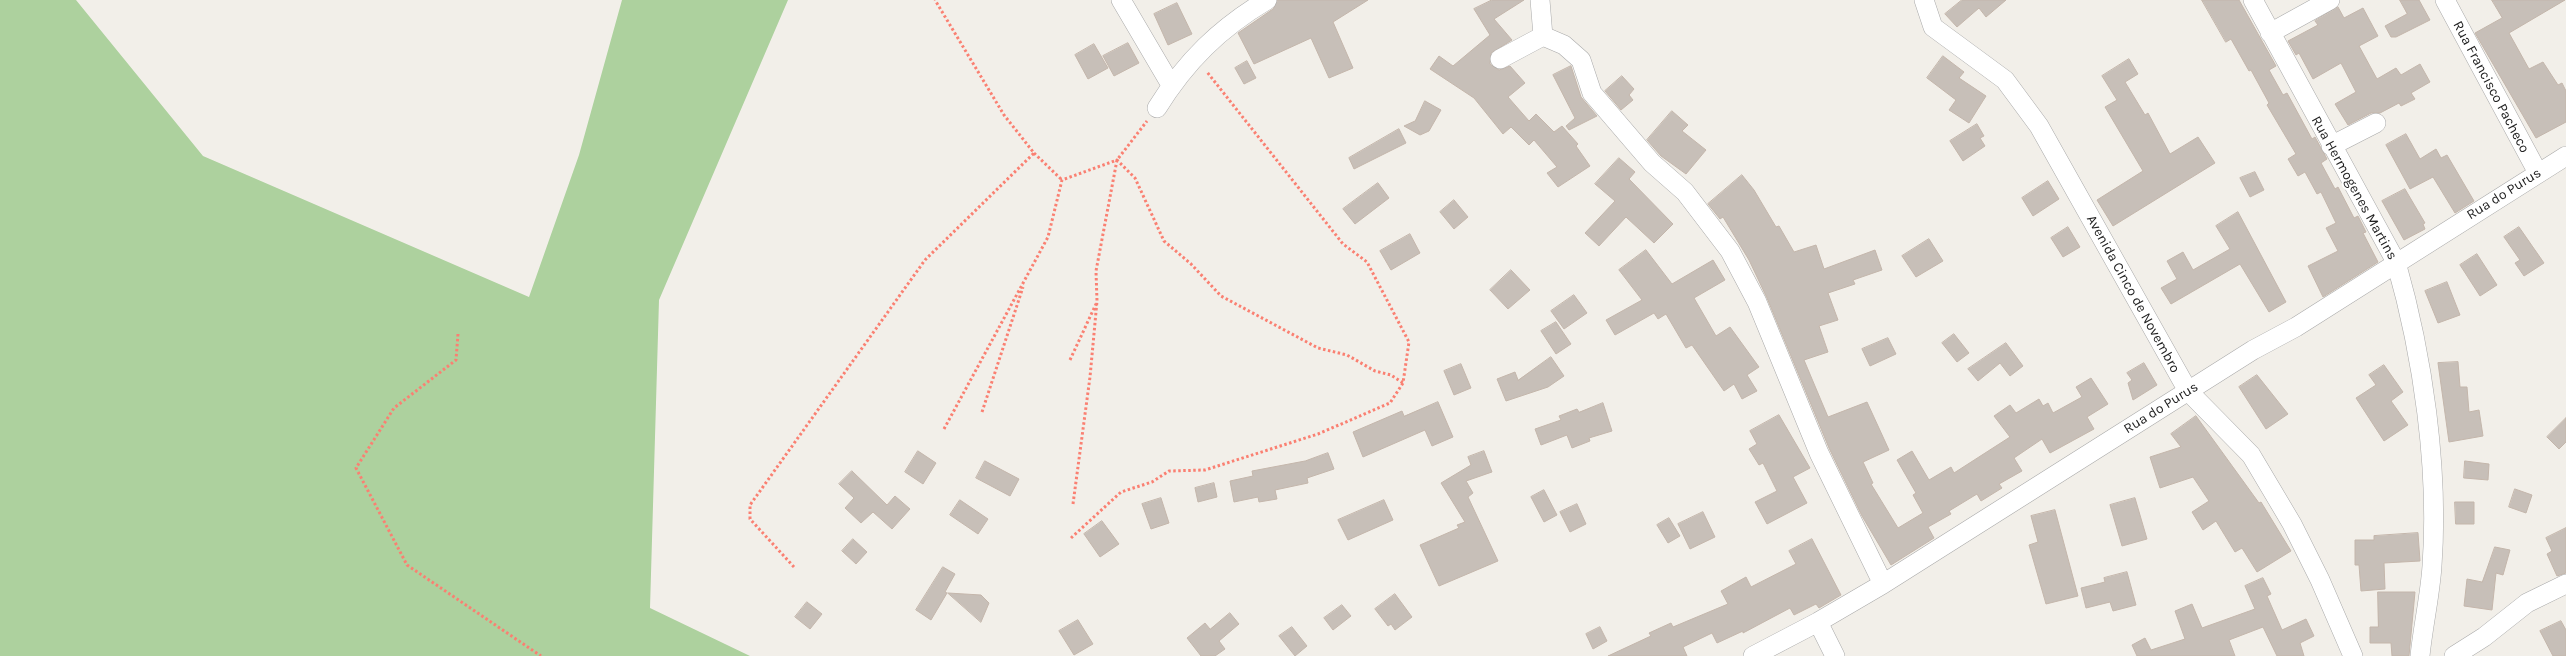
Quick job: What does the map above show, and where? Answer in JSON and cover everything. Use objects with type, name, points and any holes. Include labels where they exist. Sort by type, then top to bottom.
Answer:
[{"type":"street","points":[[1121,0],[1171,85]]},
{"type":"street","points":[[1157,108],[1171,85],[1195,56],[1238,18],[1268,0]]},
{"type":"street","points":[[1540,0],[1543,36]]},
{"type":"street","name":"Avenida Cinco de Novembro","points":[[1924,0],[1933,27],[2005,80],[2039,126],[2188,391],[2251,455],[2292,524],[2320,580],[2353,656]]},
{"type":"street","name":"Rua Hermogenes Martins","points":[[2253,0],[2396,262],[2407,302],[2428,435],[2432,492],[2432,566],[2420,656]]},
{"type":"street","points":[[2270,34],[2330,0]]},
{"type":"street","name":"Rua Francisco Pacheco","points":[[2445,0],[2538,173]]},
{"type":"street","points":[[1500,60],[1543,36]]},
{"type":"street","points":[[1543,36],[1564,45],[1582,60],[1592,93],[1652,163],[1685,192],[1730,251],[1757,302],[1818,453],[1883,584]]},
{"type":"street","points":[[2331,146],[2376,123]]},
{"type":"street","name":"Rua do Purus","points":[[1753,656],[1818,622],[1883,584],[2253,350],[2296,327],[2566,156]]},
{"type":"street","points":[[2454,656],[2484,637],[2527,603],[2566,584]]},
{"type":"street","points":[[1818,622],[1835,656]]},
{"type":"path","points":[[935,0],[1004,115],[1034,153],[1062,180]]},
{"type":"path","points":[[1071,538],[1121,492],[1152,482],[1169,471],[1205,470],[1318,434],[1390,403],[1402,383],[1409,342],[1367,262],[1343,244],[1304,193],[1254,134],[1195,56]]},
{"type":"path","points":[[1073,504],[1097,301],[1096,271],[1116,160],[1157,108]]},
{"type":"path","points":[[794,567],[750,518],[750,505],[925,260],[1034,153]]},
{"type":"path","points":[[1062,180],[1116,160]]},
{"type":"path","points":[[1116,160],[1135,178],[1164,241],[1191,264],[1221,296],[1318,348],[1347,355],[1375,371],[1392,375],[1402,383]]},
{"type":"path","points":[[944,429],[1048,237],[1062,180]]},
{"type":"path","points":[[982,412],[1026,278]]},
{"type":"path","points":[[1070,360],[1097,301]]},
{"type":"path","points":[[458,334],[456,360],[394,408],[356,468],[407,565],[541,656]]},
{"type":"green space","points":[[0,0],[76,0],[203,156],[529,297],[579,155],[622,0],[788,0],[659,300],[650,608],[750,656],[0,656]]},
{"type":"building","points":[[1278,0],[1368,0],[1333,22],[1353,68],[1329,78],[1311,38],[1254,64],[1238,33],[1273,9]]},
{"type":"building","points":[[1492,0],[1524,0],[1494,19],[1512,40],[1491,53],[1490,64],[1499,70],[1510,66],[1525,83],[1508,97],[1529,121],[1536,114],[1554,132],[1562,126],[1578,144],[1576,146],[1590,166],[1558,187],[1547,173],[1557,167],[1534,140],[1529,145],[1511,127],[1503,134],[1474,98],[1430,69],[1439,56],[1453,66],[1490,35],[1474,9]]},
{"type":"building","points":[[1962,0],[2006,0],[1986,17],[1979,8],[1957,27],[1945,14]]},
{"type":"building","points":[[2202,0],[2239,0],[2276,66],[2269,70],[2283,95],[2287,93],[2312,139],[2315,137],[2327,159],[2321,163],[2335,189],[2338,187],[2354,218],[2358,216],[2366,232],[2363,233],[2378,262],[2323,297],[2308,266],[2338,251],[2326,228],[2336,223],[2321,192],[2317,194],[2305,172],[2298,176],[2288,159],[2296,154],[2267,105],[2269,103],[2251,70],[2249,71],[2231,39],[2226,42]]},
{"type":"building","points":[[2400,0],[2419,0],[2430,20],[2396,37],[2391,37],[2385,26],[2407,14]]},
{"type":"building","points":[[2492,0],[2565,0],[2509,33],[2529,69],[2543,62],[2558,85],[2562,83],[2566,91],[2566,122],[2536,138],[2475,33],[2502,18]]},
{"type":"building","points":[[1177,3],[1192,34],[1168,45],[1154,14]]},
{"type":"building","points":[[2338,7],[2344,18],[2363,8],[2378,36],[2359,46],[2377,79],[2396,68],[2401,75],[2420,64],[2430,82],[2411,93],[2415,99],[2401,106],[2399,103],[2380,113],[2371,113],[2348,125],[2335,104],[2356,92],[2341,63],[2313,79],[2299,53],[2296,55],[2288,41],[2318,25],[2315,21]]},
{"type":"building","points":[[1128,43],[1139,63],[1114,76],[1103,56]]},
{"type":"building","points":[[1094,44],[1108,68],[1088,79],[1075,55]]},
{"type":"building","points":[[1943,56],[1964,72],[1959,78],[1986,96],[1969,123],[1949,110],[1956,100],[1927,78]]},
{"type":"building","points":[[2129,59],[2138,74],[2125,82],[2145,115],[2148,113],[2170,154],[2198,137],[2215,163],[2113,226],[2097,200],[2143,171],[2105,107],[2117,100],[2102,76]]},
{"type":"building","points":[[1247,61],[1256,78],[1244,84],[1235,68]]},
{"type":"building","points":[[1571,66],[1581,97],[1597,116],[1569,130],[1566,126],[1575,118],[1553,75]]},
{"type":"building","points":[[1622,76],[1634,89],[1629,95],[1633,100],[1621,110],[1605,91]]},
{"type":"building","points":[[1425,101],[1441,110],[1429,131],[1420,135],[1404,126],[1415,121]]},
{"type":"building","points":[[1672,111],[1688,125],[1682,131],[1706,150],[1686,174],[1661,156],[1647,140]]},
{"type":"building","points":[[1977,124],[1984,136],[1980,138],[1985,146],[1963,161],[1950,141]]},
{"type":"building","points":[[1399,129],[1406,143],[1354,169],[1349,158]]},
{"type":"building","points":[[2406,134],[2420,159],[2436,149],[2441,158],[2447,155],[2474,201],[2455,213],[2433,177],[2410,189],[2386,145]]},
{"type":"building","points":[[1619,158],[1635,172],[1629,179],[1673,224],[1654,243],[1626,217],[1599,246],[1585,233],[1615,201],[1595,184]]},
{"type":"building","points":[[2255,172],[2264,190],[2250,197],[2240,178]]},
{"type":"building","points":[[1742,175],[1754,190],[1776,227],[1779,226],[1794,252],[1816,245],[1824,269],[1875,250],[1882,270],[1853,280],[1855,284],[1828,293],[1838,320],[1819,326],[1828,352],[1804,360],[1828,417],[1867,402],[1889,450],[1863,462],[1873,483],[1871,484],[1898,528],[1923,513],[1913,495],[1916,493],[1897,460],[1912,451],[1929,480],[1951,467],[1954,473],[2010,437],[1994,416],[2010,405],[2016,413],[2039,399],[2043,406],[2048,403],[2053,413],[2082,397],[2076,387],[2091,378],[2108,404],[2087,417],[2094,429],[2050,453],[2042,439],[2014,458],[2022,471],[1999,484],[2002,488],[1981,501],[1977,494],[1949,511],[1951,514],[1928,527],[1934,538],[1891,565],[1862,516],[1829,448],[1767,298],[1749,260],[1723,217],[1720,219],[1708,204]]},
{"type":"building","points":[[2048,181],[2059,199],[2033,216],[2022,198]]},
{"type":"building","points":[[1378,183],[1389,198],[1355,224],[1343,209]]},
{"type":"building","points":[[2405,189],[2425,223],[2423,224],[2425,229],[2404,240],[2382,201]]},
{"type":"building","points":[[1454,200],[1468,217],[1454,229],[1440,212]]},
{"type":"building","points":[[2238,212],[2286,302],[2269,312],[2240,264],[2171,304],[2161,288],[2177,279],[2167,261],[2183,252],[2193,270],[2230,249],[2216,226]]},
{"type":"building","points":[[2068,227],[2080,247],[2063,257],[2051,238]]},
{"type":"building","points":[[2519,227],[2544,263],[2524,276],[2515,263],[2520,260],[2504,237]]},
{"type":"building","points":[[1410,234],[1420,253],[1391,270],[1380,251]]},
{"type":"building","points":[[1929,239],[1943,261],[1916,277],[1902,256]]},
{"type":"building","points":[[1646,250],[1672,284],[1713,260],[1725,280],[1694,298],[1716,336],[1730,327],[1759,367],[1747,375],[1757,391],[1742,399],[1734,384],[1724,391],[1692,345],[1686,348],[1666,314],[1658,319],[1654,313],[1615,335],[1606,320],[1642,300],[1619,270]]},
{"type":"building","points":[[2477,254],[2497,285],[2480,296],[2460,265]]},
{"type":"building","points":[[1511,270],[1530,290],[1508,309],[1490,290]]},
{"type":"building","points":[[2447,282],[2460,315],[2438,323],[2425,291]]},
{"type":"building","points":[[1574,295],[1587,313],[1564,329],[1551,311]]},
{"type":"building","points":[[1556,322],[1571,344],[1556,354],[1541,331]]},
{"type":"building","points":[[1954,334],[1969,353],[1957,362],[1942,343]]},
{"type":"building","points":[[1888,338],[1896,354],[1870,366],[1862,349]]},
{"type":"building","points":[[2006,343],[2023,366],[2010,376],[2000,363],[1978,381],[1968,369]]},
{"type":"building","points":[[1551,357],[1564,376],[1548,387],[1506,401],[1497,379],[1515,372],[1518,380]]},
{"type":"building","points":[[2458,362],[2460,387],[2467,387],[2469,412],[2479,410],[2483,436],[2449,442],[2438,363]]},
{"type":"building","points":[[2144,363],[2157,385],[2133,400],[2128,383],[2132,380],[2127,373]]},
{"type":"building","points":[[1461,364],[1471,388],[1454,395],[1444,371]]},
{"type":"building","points":[[2384,365],[2403,392],[2391,401],[2408,425],[2384,441],[2356,398],[2376,385],[2369,375]]},
{"type":"building","points":[[2257,375],[2288,414],[2266,429],[2239,387]]},
{"type":"building","points":[[1438,402],[1453,437],[1432,446],[1425,430],[1363,457],[1353,432],[1402,411],[1404,416]]},
{"type":"building","points":[[1603,403],[1612,431],[1589,438],[1590,441],[1572,448],[1567,435],[1541,445],[1535,429],[1561,420],[1559,416],[1577,409],[1579,412]]},
{"type":"building","points":[[1779,415],[1810,468],[1793,477],[1807,503],[1767,524],[1755,502],[1777,491],[1763,463],[1759,465],[1749,449],[1757,444],[1750,431]]},
{"type":"building","points":[[2196,416],[2259,503],[2261,502],[2291,551],[2257,572],[2242,548],[2235,552],[2216,521],[2203,530],[2192,512],[2209,501],[2193,477],[2160,488],[2150,457],[2181,447],[2171,434]]},
{"type":"building","points":[[2566,418],[2566,442],[2559,449],[2547,437]]},
{"type":"building","points":[[918,451],[936,463],[923,484],[905,472]]},
{"type":"building","points":[[1484,451],[1492,472],[1466,481],[1473,493],[1468,497],[1498,561],[1439,586],[1420,545],[1459,528],[1457,525],[1465,522],[1441,483],[1471,465],[1468,457]]},
{"type":"building","points":[[1328,453],[1334,469],[1307,478],[1308,483],[1275,490],[1277,499],[1259,502],[1258,497],[1234,502],[1230,481],[1253,476],[1252,471],[1305,461]]},
{"type":"building","points":[[985,461],[1019,479],[1010,496],[976,478]]},
{"type":"building","points":[[2465,461],[2489,464],[2488,480],[2464,478]]},
{"type":"building","points":[[852,471],[887,505],[895,496],[910,509],[892,529],[873,512],[861,523],[845,508],[854,498],[839,484]]},
{"type":"building","points":[[1214,483],[1217,497],[1198,502],[1195,488]]},
{"type":"building","points":[[2515,489],[2532,495],[2526,513],[2509,507]]},
{"type":"building","points":[[1544,490],[1557,515],[1544,522],[1531,497]]},
{"type":"building","points":[[1161,498],[1169,523],[1151,529],[1142,504]]},
{"type":"building","points":[[2135,498],[2147,539],[2122,546],[2110,505]]},
{"type":"building","points":[[960,500],[988,519],[978,534],[950,515]]},
{"type":"building","points":[[1384,500],[1393,520],[1348,540],[1338,520]]},
{"type":"building","points":[[2455,502],[2474,502],[2474,524],[2456,524]]},
{"type":"building","points":[[1577,504],[1586,524],[1570,532],[1560,512]]},
{"type":"building","points":[[2055,510],[2078,596],[2046,604],[2029,545],[2038,542],[2031,516]]},
{"type":"building","points":[[1703,512],[1715,537],[1690,549],[1678,524]]},
{"type":"building","points":[[1669,518],[1680,536],[1668,543],[1657,525]]},
{"type":"building","points":[[1102,521],[1119,544],[1100,557],[1084,534]]},
{"type":"building","points":[[2566,528],[2566,573],[2557,576],[2547,554],[2552,551],[2546,538]]},
{"type":"building","points":[[2418,533],[2420,561],[2384,563],[2385,589],[2361,591],[2359,565],[2355,565],[2355,540],[2374,540],[2374,536]]},
{"type":"building","points":[[853,539],[867,552],[856,564],[842,551]]},
{"type":"building","points":[[1812,539],[1841,595],[1819,608],[1816,604],[1794,615],[1790,608],[1743,633],[1743,631],[1717,643],[1712,633],[1683,647],[1687,656],[1608,656],[1651,636],[1649,633],[1671,623],[1673,627],[1728,604],[1721,591],[1746,577],[1751,587],[1796,564],[1789,551]]},
{"type":"building","points":[[2495,547],[2510,550],[2503,575],[2496,573],[2492,610],[2464,606],[2467,579],[2482,582]]},
{"type":"building","points":[[943,567],[955,574],[945,592],[947,593],[931,620],[916,610]]},
{"type":"building","points":[[2127,572],[2136,605],[2113,611],[2110,602],[2086,608],[2081,588],[2105,582],[2104,578]]},
{"type":"building","points":[[2263,578],[2271,594],[2267,596],[2282,630],[2306,619],[2314,636],[2300,643],[2304,656],[2277,656],[2263,627],[2229,640],[2235,656],[2137,656],[2132,645],[2145,638],[2151,650],[2185,639],[2175,611],[2192,604],[2202,628],[2255,609],[2245,586]]},
{"type":"building","points":[[2378,592],[2415,592],[2409,656],[2392,656],[2391,643],[2370,643],[2370,627],[2378,627]]},
{"type":"building","points":[[948,593],[981,595],[989,603],[981,622]]},
{"type":"building","points":[[1395,594],[1412,617],[1395,630],[1391,624],[1388,626],[1375,609]]},
{"type":"building","points":[[807,602],[822,614],[810,629],[795,617]]},
{"type":"building","points":[[1342,605],[1351,616],[1333,630],[1324,618]]},
{"type":"building","points":[[1230,613],[1239,624],[1219,641],[1225,649],[1215,656],[1201,656],[1187,638],[1205,623],[1210,629]]},
{"type":"building","points":[[1078,620],[1093,644],[1074,655],[1059,631]]},
{"type":"building","points":[[2561,621],[2566,630],[2566,656],[2553,656],[2540,631]]},
{"type":"building","points":[[1292,627],[1307,646],[1295,656],[1279,636]]},
{"type":"building","points":[[1600,627],[1607,641],[1593,649],[1586,634]]}]
